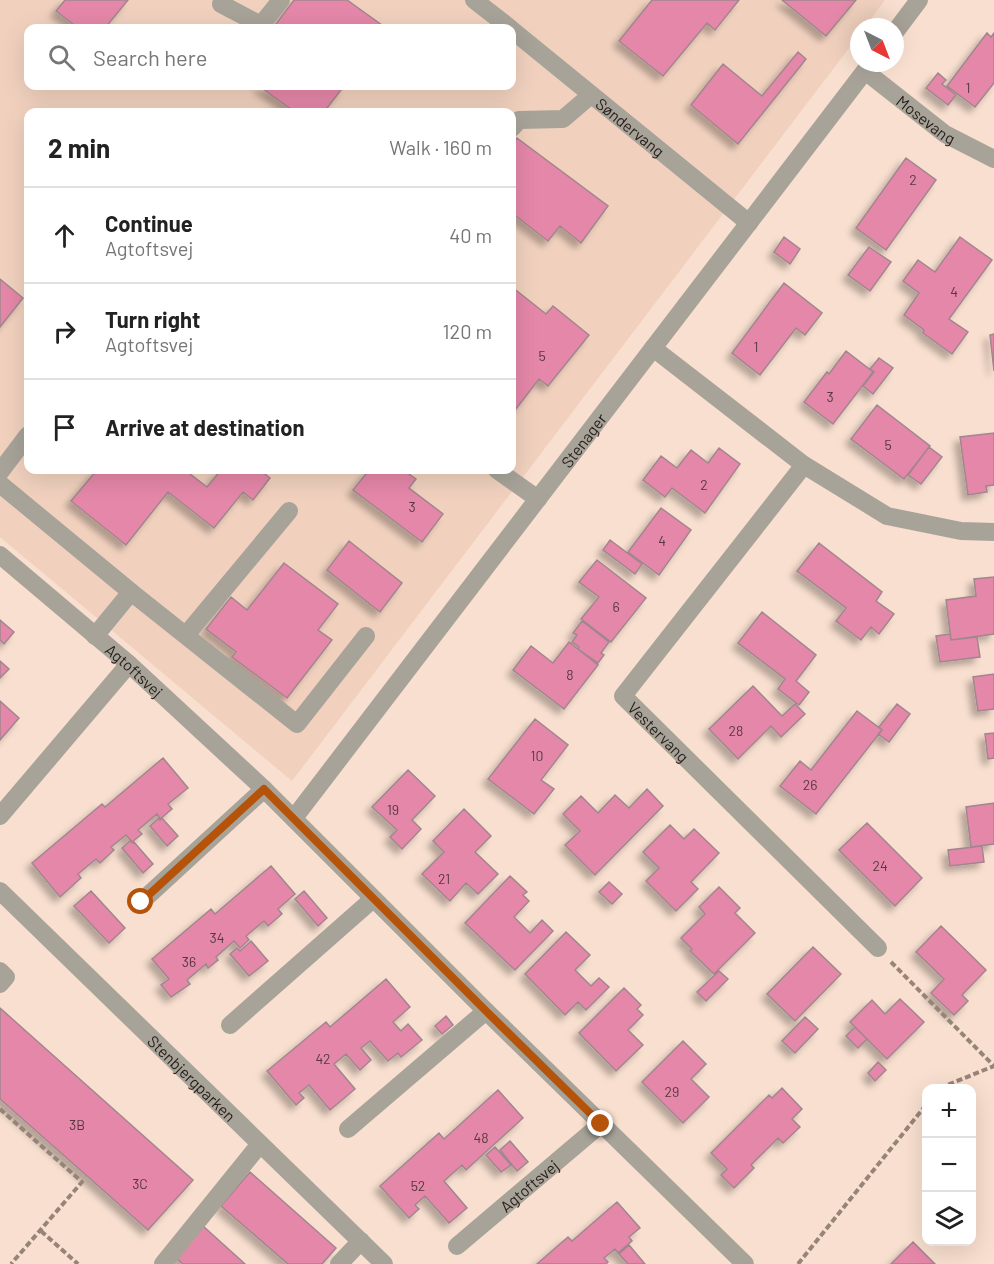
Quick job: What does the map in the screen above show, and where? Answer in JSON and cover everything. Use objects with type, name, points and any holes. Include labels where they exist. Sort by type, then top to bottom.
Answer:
[{"type":"street","points":[[262,24],[281,0]]},
{"type":"street","name":"Søndervang","points":[[474,0],[505,24]]},
{"type":"street","points":[[904,20],[919,0]]},
{"type":"street","points":[[221,4],[259,24]]},
{"type":"street","name":"Søndervang","points":[[516,33],[749,223]]},
{"type":"street","name":"Stenager","points":[[294,818],[864,72]]},
{"type":"street","name":"Mosevang","points":[[874,72],[945,134],[994,159]]},
{"type":"street","points":[[516,123],[519,120],[563,119],[591,95]]},
{"type":"street","points":[[653,348],[804,465],[887,516],[961,531],[994,532]]},
{"type":"street","points":[[0,472],[24,440]]},
{"type":"street","name":"Vestervang","points":[[804,465],[623,696],[878,948]]},
{"type":"street","points":[[503,474],[538,499]]},
{"type":"street","points":[[0,484],[297,723],[366,636]]},
{"type":"street","points":[[186,635],[289,511]]},
{"type":"street","name":"Agtoftsvej","points":[[0,555],[129,664],[264,789],[601,1124],[735,1261]]},
{"type":"street","points":[[95,636],[131,591]]},
{"type":"street","points":[[0,816],[129,664]]},
{"type":"street","points":[[141,902],[264,789]]},
{"type":"street","points":[[230,1025],[374,899]]},
{"type":"street","name":"Stenbjergparken","points":[[4,903],[384,1264]]},
{"type":"street","points":[[0,971],[6,977],[0,984]]},
{"type":"street","points":[[348,1129],[486,1011]]},
{"type":"street","name":"Agtoftsvej","points":[[457,1246],[601,1124]]},
{"type":"street","points":[[163,1264],[260,1144]]},
{"type":"street","points":[[339,1264],[361,1241]]},
{"type":"path","points":[[878,948],[994,1066],[952,1084]]},
{"type":"path","points":[[0,1109],[82,1182],[11,1264]]},
{"type":"path","points":[[798,1264],[922,1111]]},
{"type":"path","points":[[41,1231],[78,1264]]},
{"type":"shaded area","points":[[0,0],[885,0],[872,18],[850,18],[850,47],[292,781],[0,537]]},
{"type":"building","points":[[65,0],[128,0],[108,24],[73,24],[56,11]]},
{"type":"building","points":[[294,0],[347,0],[380,24],[276,24]]},
{"type":"building","points":[[652,0],[739,0],[715,30],[707,23],[663,76],[619,41]]},
{"type":"building","points":[[782,0],[856,0],[826,36]]},
{"type":"building","points":[[987,33],[991,37],[994,33],[994,83],[975,107],[947,86]]},
{"type":"building","points":[[798,52],[806,59],[738,144],[691,105],[723,64],[762,96]]},
{"type":"building","points":[[938,73],[946,80],[942,84],[956,95],[948,105],[926,88]]},
{"type":"building","points":[[265,90],[341,90],[327,108],[289,108]]},
{"type":"building","points":[[516,139],[608,206],[581,243],[560,226],[548,241],[516,216]]},
{"type":"building","points":[[906,158],[936,180],[886,250],[856,228]]},
{"type":"building","points":[[784,237],[800,249],[790,264],[774,252]]},
{"type":"building","points":[[960,237],[992,260],[949,319],[968,332],[952,354],[923,333],[924,330],[904,315],[919,293],[903,281],[918,260],[935,272]]},
{"type":"building","points":[[869,247],[891,262],[870,291],[848,275]]},
{"type":"building","points":[[0,279],[23,298],[0,327]]},
{"type":"building","points":[[784,283],[822,313],[805,335],[796,328],[760,375],[732,353]]},
{"type":"building","points":[[516,290],[546,314],[553,306],[589,335],[548,386],[539,379],[516,409]]},
{"type":"building","points":[[994,334],[994,371],[990,335]]},
{"type":"building","points":[[846,351],[873,372],[833,424],[804,402]]},
{"type":"building","points":[[879,358],[893,368],[873,394],[863,386],[874,372],[870,369]]},
{"type":"building","points":[[877,405],[930,446],[904,479],[851,439]]},
{"type":"building","points":[[994,433],[994,485],[986,486],[987,492],[968,495],[960,437]]},
{"type":"building","points":[[929,447],[942,457],[921,484],[908,475]]},
{"type":"building","points":[[719,448],[740,464],[705,513],[672,488],[665,497],[643,480],[661,456],[677,468],[691,450],[708,463]]},
{"type":"building","points":[[94,474],[190,474],[207,487],[218,474],[265,474],[270,478],[253,500],[243,492],[214,528],[168,492],[126,545],[71,501]]},
{"type":"building","points":[[366,474],[409,474],[416,479],[409,488],[443,514],[422,542],[353,490]]},
{"type":"building","points":[[661,508],[691,530],[659,575],[628,552]]},
{"type":"building","points":[[610,540],[642,564],[635,574],[603,550]]},
{"type":"building","points":[[349,541],[402,583],[380,612],[327,570]]},
{"type":"building","points":[[819,543],[882,592],[876,601],[894,614],[879,634],[871,627],[861,640],[836,621],[846,608],[797,571]]},
{"type":"building","points":[[597,560],[646,598],[611,642],[581,619],[599,597],[579,582]]},
{"type":"building","points":[[284,563],[338,604],[318,630],[332,640],[287,698],[232,657],[236,652],[206,629],[231,597],[247,610]]},
{"type":"building","points":[[994,577],[994,634],[951,640],[946,600],[976,596],[974,579]]},
{"type":"building","points":[[762,612],[816,655],[796,681],[809,692],[799,705],[778,689],[785,679],[738,643]]},
{"type":"building","points":[[0,620],[14,632],[4,644],[0,640]]},
{"type":"building","points":[[582,621],[609,642],[601,653],[604,655],[598,663],[572,642],[577,635],[573,633]]},
{"type":"building","points":[[950,634],[951,640],[977,637],[980,657],[940,662],[936,636]]},
{"type":"building","points":[[569,642],[598,665],[564,709],[513,670],[531,646],[553,663]]},
{"type":"building","points":[[0,661],[9,669],[0,678]]},
{"type":"building","points":[[994,674],[994,709],[978,711],[973,677]]},
{"type":"building","points":[[753,686],[782,716],[795,704],[805,714],[781,737],[771,726],[738,759],[709,729]]},
{"type":"building","points":[[0,701],[19,718],[0,740]]},
{"type":"building","points":[[897,704],[910,714],[889,742],[878,734],[882,730],[879,727]]},
{"type":"building","points":[[857,711],[882,730],[816,814],[780,786],[800,761],[811,770]]},
{"type":"building","points":[[535,719],[568,745],[541,780],[554,789],[534,814],[488,779]]},
{"type":"building","points":[[994,733],[994,758],[988,759],[985,734]]},
{"type":"building","points":[[163,758],[188,788],[168,804],[172,809],[160,819],[157,814],[138,830],[142,834],[132,842],[126,835],[111,847],[114,850],[100,863],[96,859],[78,874],[81,878],[60,897],[32,863],[102,804],[105,807]]},
{"type":"building","points":[[408,770],[435,796],[412,820],[421,829],[402,849],[390,837],[397,830],[372,807]]},
{"type":"building","points":[[647,789],[663,806],[595,875],[565,845],[580,831],[563,814],[581,796],[598,813],[615,795],[629,808]]},
{"type":"building","points":[[994,803],[994,844],[971,847],[966,807]]},
{"type":"building","points":[[464,809],[491,836],[475,852],[498,874],[478,894],[466,883],[450,901],[422,874],[444,852],[433,841]]},
{"type":"building","points":[[159,818],[160,820],[162,818],[178,836],[167,846],[150,826]]},
{"type":"building","points":[[867,823],[922,878],[895,906],[839,850]]},
{"type":"building","points":[[670,825],[684,839],[694,829],[719,853],[691,882],[698,889],[676,911],[646,881],[659,868],[643,852]]},
{"type":"building","points":[[130,841],[134,842],[153,864],[143,873],[122,848]]},
{"type":"building","points":[[982,846],[984,862],[950,866],[948,850]]},
{"type":"building","points":[[271,866],[295,894],[278,909],[282,914],[268,926],[264,921],[246,936],[249,940],[240,948],[234,941],[216,957],[218,960],[208,968],[206,964],[187,980],[190,984],[171,997],[161,985],[169,979],[152,959],[211,909],[215,914]]},
{"type":"building","points":[[510,876],[527,892],[523,895],[529,901],[514,917],[530,933],[542,920],[553,931],[515,970],[465,923]]},
{"type":"building","points":[[609,882],[622,894],[612,904],[599,892]]},
{"type":"building","points":[[719,887],[740,908],[735,913],[755,933],[714,974],[690,951],[692,949],[681,938],[705,914],[699,907]]},
{"type":"building","points":[[91,891],[125,928],[109,943],[74,906]]},
{"type":"building","points":[[304,891],[327,918],[318,926],[295,899]]},
{"type":"building","points":[[941,926],[986,970],[962,995],[968,1001],[954,1015],[931,993],[944,979],[916,952]]},
{"type":"building","points":[[566,932],[590,955],[575,970],[591,986],[599,978],[609,987],[586,1010],[578,1002],[565,1015],[525,974]]},
{"type":"building","points":[[251,941],[268,961],[249,976],[230,954],[237,948],[240,951]]},
{"type":"building","points":[[813,947],[841,974],[795,1021],[767,994]]},
{"type":"building","points":[[719,971],[728,979],[706,1001],[697,992]]},
{"type":"building","points":[[386,979],[410,1007],[393,1022],[401,1031],[408,1024],[422,1040],[401,1057],[398,1053],[388,1061],[370,1041],[361,1048],[371,1060],[360,1070],[346,1054],[334,1064],[355,1089],[330,1110],[309,1085],[299,1093],[304,1098],[296,1105],[267,1071],[326,1022],[330,1027]]},
{"type":"building","points":[[624,988],[641,1005],[637,1009],[643,1015],[628,1030],[643,1045],[616,1071],[579,1033]]},
{"type":"building","points":[[900,999],[924,1022],[887,1059],[850,1022],[872,1000],[885,1014]]},
{"type":"building","points":[[0,1008],[193,1180],[148,1230],[0,1099]]},
{"type":"building","points":[[446,1016],[453,1025],[442,1034],[435,1026]]},
{"type":"building","points":[[805,1017],[818,1029],[795,1053],[782,1041]]},
{"type":"building","points":[[855,1027],[867,1039],[858,1048],[846,1036]]},
{"type":"building","points":[[683,1041],[706,1064],[691,1079],[709,1097],[683,1123],[642,1082]]},
{"type":"building","points":[[878,1062],[886,1070],[875,1081],[868,1073]]},
{"type":"building","points":[[782,1088],[802,1109],[792,1119],[800,1127],[783,1143],[778,1138],[751,1165],[754,1168],[734,1188],[721,1175],[727,1169],[711,1153],[769,1095],[772,1098]]},
{"type":"building","points":[[498,1090],[523,1118],[466,1170],[462,1165],[444,1181],[467,1208],[449,1223],[425,1196],[415,1205],[419,1209],[409,1218],[380,1186],[439,1133],[444,1139]]},
{"type":"building","points":[[510,1141],[528,1162],[517,1171],[500,1150]]},
{"type":"building","points":[[495,1147],[511,1165],[501,1172],[486,1155]]},
{"type":"building","points":[[250,1172],[336,1248],[322,1264],[288,1264],[221,1206]]},
{"type":"building","points":[[617,1202],[640,1228],[629,1237],[632,1241],[618,1253],[615,1249],[604,1258],[608,1262],[606,1264],[537,1264],[568,1237],[572,1241]]},
{"type":"building","points":[[203,1226],[245,1264],[183,1264],[176,1258]]},
{"type":"building","points":[[913,1242],[935,1264],[891,1264]]},
{"type":"building","points":[[629,1245],[645,1264],[628,1264],[619,1254]]},
{"type":"route","points":[[141,902],[264,789],[601,1124]]}]
